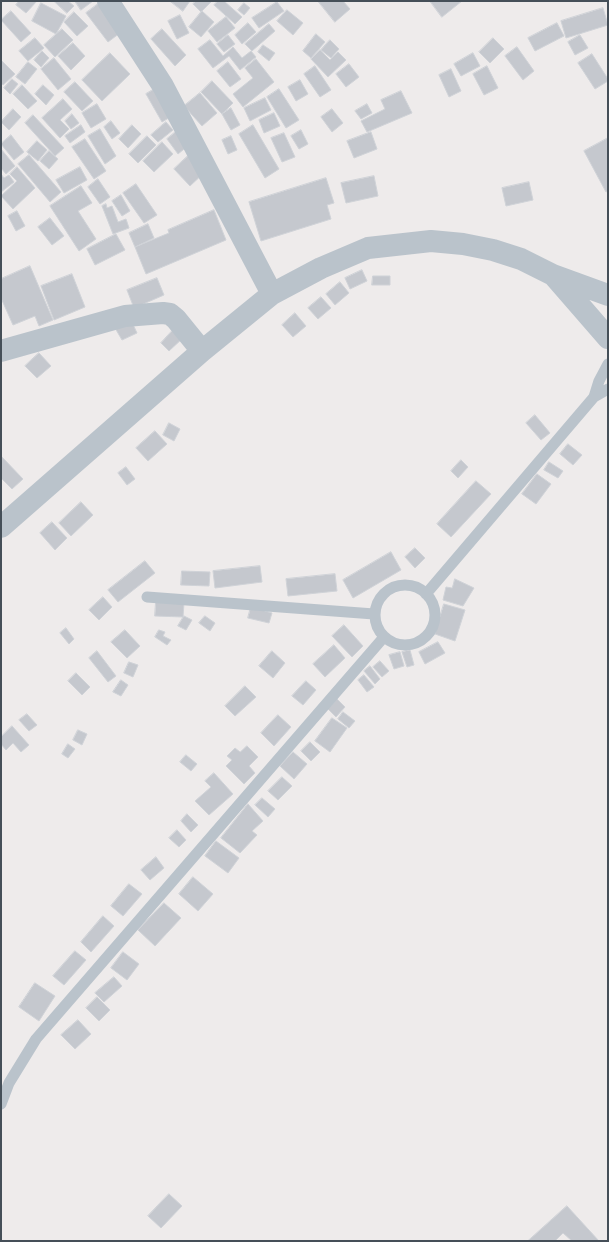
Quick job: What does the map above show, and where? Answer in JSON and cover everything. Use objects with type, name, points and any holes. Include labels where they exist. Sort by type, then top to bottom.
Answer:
[{"type":"street","points":[[108,1],[163,86],[272,294]]},
{"type":"street","points":[[1,526],[202,351],[272,294],[320,268],[368,248],[431,241],[463,244],[493,250],[521,259],[553,275],[608,295]]},
{"type":"street","points":[[553,275],[608,338]]},
{"type":"street","points":[[3,345],[125,316],[163,312],[170,314],[176,319],[202,351]]},
{"type":"lane","points":[[594,397],[599,381],[608,364]]},
{"type":"lane","points":[[426,594],[594,397],[608,389]]},
{"type":"lane","points":[[399,585],[408,585],[418,588],[426,594],[432,602],[435,612],[434,623],[430,632],[422,640],[403,646],[384,638],[378,631],[374,614],[376,604],[382,596],[389,589],[399,585]]},
{"type":"lane","points":[[147,597],[374,614]]},
{"type":"lane","points":[[1,1104],[9,1083],[36,1039],[384,638]]},
{"type":"building","points":[[19,1],[37,1],[26,13],[16,5]]},
{"type":"building","points":[[54,1],[68,1],[74,6],[67,13]]},
{"type":"building","points":[[75,1],[93,1],[81,10]]},
{"type":"building","points":[[170,1],[190,1],[183,11]]},
{"type":"building","points":[[196,1],[212,1],[201,12],[193,4]]},
{"type":"building","points":[[218,1],[224,1],[242,17],[235,24],[214,5]]},
{"type":"building","points":[[318,1],[343,1],[350,9],[335,22]]},
{"type":"building","points":[[430,1],[462,1],[442,17]]},
{"type":"building","points":[[277,2],[284,11],[259,28],[252,18]]},
{"type":"building","points":[[41,3],[66,16],[56,34],[32,21]]},
{"type":"building","points":[[244,3],[250,8],[244,15],[238,10]]},
{"type":"building","points":[[98,4],[120,33],[108,42],[86,13]]},
{"type":"building","points":[[603,8],[608,25],[566,38],[561,21]]},
{"type":"building","points":[[287,10],[303,23],[293,35],[277,21]]},
{"type":"building","points":[[11,11],[31,33],[21,42],[1,20]]},
{"type":"building","points":[[202,11],[214,22],[201,37],[189,27]]},
{"type":"building","points":[[74,12],[88,26],[77,36],[64,22]]},
{"type":"building","points":[[180,15],[189,33],[177,39],[168,21]]},
{"type":"building","points":[[226,17],[235,28],[217,42],[208,31]]},
{"type":"building","points":[[248,23],[256,32],[242,44],[235,35]]},
{"type":"building","points":[[557,23],[564,36],[535,51],[528,38]]},
{"type":"building","points":[[269,24],[275,31],[252,51],[245,44]]},
{"type":"building","points":[[62,29],[73,40],[55,57],[44,45]]},
{"type":"building","points":[[162,29],[186,55],[175,66],[151,39]]},
{"type":"building","points":[[316,34],[325,42],[311,58],[303,51]]},
{"type":"building","points":[[228,35],[235,44],[224,52],[217,44]]},
{"type":"building","points":[[580,35],[588,48],[575,55],[568,42]]},
{"type":"building","points":[[35,38],[44,48],[28,61],[19,51]]},
{"type":"building","points":[[493,38],[504,49],[490,63],[479,52]]},
{"type":"building","points":[[210,40],[223,56],[233,47],[242,58],[251,51],[256,57],[240,70],[229,56],[213,68],[198,49]]},
{"type":"building","points":[[330,40],[339,49],[331,58],[321,50]]},
{"type":"building","points":[[73,43],[85,56],[71,70],[58,56]]},
{"type":"building","points":[[263,45],[275,53],[269,61],[258,52]]},
{"type":"building","points":[[517,47],[534,71],[523,80],[505,56]]},
{"type":"building","points":[[320,50],[330,60],[338,52],[346,60],[328,77],[311,59]]},
{"type":"building","points":[[42,51],[49,58],[41,67],[34,60]]},
{"type":"building","points":[[110,53],[130,74],[102,101],[82,80]]},
{"type":"building","points":[[473,53],[480,66],[461,76],[454,64]]},
{"type":"building","points":[[592,54],[608,79],[608,81],[595,89],[578,63]]},
{"type":"building","points":[[54,58],[71,79],[58,90],[41,69]]},
{"type":"building","points":[[256,59],[274,82],[243,107],[233,94],[253,78],[245,68]]},
{"type":"building","points":[[1,60],[15,74],[3,85],[1,83]]},
{"type":"building","points":[[28,62],[37,69],[25,84],[16,77]]},
{"type":"building","points":[[228,62],[241,79],[230,87],[217,71]]},
{"type":"building","points":[[349,64],[359,77],[346,87],[336,74]]},
{"type":"building","points":[[315,66],[331,90],[320,97],[304,74]]},
{"type":"building","points":[[487,66],[498,88],[484,95],[473,74]]},
{"type":"building","points":[[451,69],[461,91],[449,97],[439,75]]},
{"type":"building","points":[[12,79],[18,84],[10,94],[4,88]]},
{"type":"building","points":[[300,80],[308,94],[296,101],[288,87]]},
{"type":"building","points":[[212,81],[233,103],[222,114],[201,92]]},
{"type":"building","points":[[75,82],[93,101],[82,111],[64,92]]},
{"type":"building","points":[[22,85],[37,101],[28,109],[13,94]]},
{"type":"building","points":[[43,85],[54,95],[46,105],[35,94]]},
{"type":"building","points":[[156,88],[172,116],[162,122],[146,94]]},
{"type":"building","points":[[279,89],[299,120],[286,128],[267,97]]},
{"type":"building","points":[[401,91],[412,113],[367,132],[361,121],[385,109],[381,100]]},
{"type":"building","points":[[200,93],[217,113],[202,126],[184,106]]},
{"type":"building","points":[[265,98],[271,110],[250,121],[244,108]]},
{"type":"building","points":[[63,99],[72,109],[60,120],[69,129],[60,138],[42,118]]},
{"type":"building","points":[[97,104],[106,119],[91,128],[82,113]]},
{"type":"building","points":[[367,104],[372,113],[361,119],[355,111]]},
{"type":"building","points":[[231,108],[240,125],[231,130],[222,114]]},
{"type":"building","points":[[13,109],[21,117],[9,130],[1,122]]},
{"type":"building","points":[[332,109],[343,123],[332,132],[321,117]]},
{"type":"building","points":[[274,113],[280,126],[264,133],[259,120]]},
{"type":"building","points":[[72,114],[79,123],[71,129],[65,121]]},
{"type":"building","points":[[33,115],[64,148],[55,156],[25,123]]},
{"type":"building","points":[[111,121],[120,133],[112,139],[104,127]]},
{"type":"building","points":[[166,122],[173,130],[158,142],[151,135]]},
{"type":"building","points":[[81,125],[85,132],[70,143],[65,136]]},
{"type":"building","points":[[132,125],[141,134],[128,148],[119,139]]},
{"type":"building","points":[[253,125],[279,169],[265,178],[239,134]]},
{"type":"building","points":[[100,129],[116,156],[105,164],[88,136]]},
{"type":"building","points":[[178,130],[189,145],[178,154],[167,139]]},
{"type":"building","points":[[301,130],[308,144],[299,149],[291,136]]},
{"type":"building","points":[[371,132],[377,149],[354,158],[347,141]]},
{"type":"building","points":[[284,133],[295,157],[282,162],[271,138]]},
{"type":"building","points":[[11,135],[24,152],[14,160],[1,144]]},
{"type":"building","points":[[147,136],[156,145],[138,163],[129,154]]},
{"type":"building","points":[[231,136],[237,150],[228,154],[222,140]]},
{"type":"building","points":[[608,138],[608,191],[606,192],[584,151]]},
{"type":"building","points":[[85,139],[106,171],[94,179],[72,147]]},
{"type":"building","points":[[37,141],[47,150],[38,161],[27,152]]},
{"type":"building","points":[[162,142],[173,154],[154,172],[143,161]]},
{"type":"building","points":[[1,149],[15,166],[6,174],[1,168]]},
{"type":"building","points":[[49,151],[58,159],[49,169],[40,161]]},
{"type":"building","points":[[29,155],[61,192],[50,202],[18,164]]},
{"type":"building","points":[[189,155],[205,172],[190,186],[174,169]]},
{"type":"building","points":[[17,167],[35,188],[13,209],[1,196],[17,181],[10,174]]},
{"type":"building","points":[[80,167],[87,180],[64,193],[56,180]]},
{"type":"building","points":[[1,174],[4,178],[9,175],[14,182],[1,192]]},
{"type":"building","points":[[374,176],[378,196],[346,203],[341,183]]},
{"type":"building","points":[[326,178],[334,203],[327,205],[331,219],[261,241],[249,202]]},
{"type":"building","points":[[98,179],[110,197],[100,204],[88,187]]},
{"type":"building","points":[[529,182],[533,200],[506,206],[502,188]]},
{"type":"building","points":[[136,184],[157,215],[144,223],[123,193]]},
{"type":"building","points":[[81,186],[92,203],[78,211],[96,239],[79,251],[50,206]]},
{"type":"building","points":[[121,195],[130,211],[122,216],[112,201]]},
{"type":"building","points":[[106,204],[107,208],[112,206],[118,222],[126,219],[129,228],[113,234],[102,206]]},
{"type":"building","points":[[214,210],[226,240],[146,274],[135,247],[169,233],[168,230]]},
{"type":"building","points":[[17,211],[25,226],[16,231],[8,216]]},
{"type":"building","points":[[50,218],[64,236],[52,245],[38,227]]},
{"type":"building","points":[[148,224],[154,238],[135,247],[129,233]]},
{"type":"building","points":[[116,234],[125,250],[95,265],[87,249]]},
{"type":"building","points":[[30,266],[53,320],[39,326],[35,316],[13,325],[1,298],[1,279]]},
{"type":"building","points":[[362,270],[367,281],[350,289],[345,278]]},
{"type":"building","points":[[72,274],[85,307],[54,320],[41,286]]},
{"type":"building","points":[[373,276],[390,276],[390,285],[372,285]]},
{"type":"building","points":[[157,278],[164,295],[134,308],[127,290]]},
{"type":"building","points":[[340,282],[349,293],[335,305],[326,294]]},
{"type":"building","points":[[321,297],[331,308],[318,319],[308,308]]},
{"type":"building","points":[[295,313],[306,326],[293,337],[282,325]]},
{"type":"building","points":[[131,320],[137,333],[122,340],[115,328]]},
{"type":"building","points":[[174,329],[183,338],[169,351],[161,343]]},
{"type":"building","points":[[39,353],[51,366],[37,378],[25,366]]},
{"type":"building","points":[[535,415],[550,433],[541,440],[526,423]]},
{"type":"building","points":[[169,423],[180,429],[174,441],[163,435]]},
{"type":"building","points":[[155,431],[167,444],[148,461],[136,448]]},
{"type":"building","points":[[568,444],[582,455],[573,465],[560,454]]},
{"type":"building","points":[[2,457],[23,479],[12,489],[1,478]]},
{"type":"building","points":[[461,460],[468,467],[458,478],[451,471]]},
{"type":"building","points":[[549,462],[563,471],[558,478],[544,470]]},
{"type":"building","points":[[126,467],[135,479],[127,485],[118,473]]},
{"type":"building","points":[[537,474],[551,484],[536,504],[522,494]]},
{"type":"building","points":[[476,481],[491,494],[451,537],[437,524]]},
{"type":"building","points":[[81,502],[93,515],[71,536],[59,523]]},
{"type":"building","points":[[52,522],[67,538],[55,550],[40,533]]},
{"type":"building","points":[[415,548],[425,558],[415,568],[405,557]]},
{"type":"building","points":[[391,552],[401,570],[353,598],[343,580]]},
{"type":"building","points":[[145,561],[155,573],[118,602],[108,590]]},
{"type":"building","points":[[260,566],[262,582],[215,588],[213,571]]},
{"type":"building","points":[[182,571],[210,572],[209,586],[181,585]]},
{"type":"building","points":[[335,574],[337,591],[288,596],[286,579]]},
{"type":"building","points":[[455,579],[474,588],[463,606],[443,600],[446,587],[452,588]]},
{"type":"building","points":[[103,597],[112,607],[99,620],[89,610]]},
{"type":"building","points":[[156,602],[184,603],[183,617],[155,616]]},
{"type":"building","points":[[444,604],[465,610],[455,641],[435,634]]},
{"type":"building","points":[[251,607],[272,613],[269,623],[248,618]]},
{"type":"building","points":[[184,616],[192,620],[186,630],[178,626]]},
{"type":"building","points":[[205,616],[215,623],[210,631],[199,623]]},
{"type":"building","points":[[344,625],[363,646],[352,657],[332,636]]},
{"type":"building","points":[[66,628],[74,639],[69,644],[60,633]]},
{"type":"building","points":[[125,630],[140,646],[127,658],[111,642]]},
{"type":"building","points":[[159,630],[165,632],[163,636],[171,640],[167,645],[155,637]]},
{"type":"building","points":[[438,642],[445,653],[425,664],[419,652]]},
{"type":"building","points":[[334,645],[345,658],[325,677],[313,664]]},
{"type":"building","points":[[410,650],[414,665],[407,667],[402,652]]},
{"type":"building","points":[[97,651],[116,676],[108,682],[89,658]]},
{"type":"building","points":[[272,651],[285,663],[273,678],[259,666]]},
{"type":"building","points":[[400,652],[404,666],[394,669],[389,655]]},
{"type":"building","points":[[380,661],[389,671],[382,677],[373,667]]},
{"type":"building","points":[[129,662],[138,665],[133,677],[124,673]]},
{"type":"building","points":[[370,666],[380,679],[375,684],[364,671]]},
{"type":"building","points":[[76,673],[90,687],[82,695],[68,681]]},
{"type":"building","points":[[364,675],[374,687],[367,692],[358,680]]},
{"type":"building","points":[[121,680],[128,685],[121,696],[113,692]]},
{"type":"building","points":[[306,681],[316,690],[303,705],[292,696]]},
{"type":"building","points":[[245,686],[256,697],[235,716],[225,706]]},
{"type":"building","points":[[337,699],[345,707],[336,717],[328,709]]},
{"type":"building","points":[[343,712],[355,721],[349,728],[338,719]]},
{"type":"building","points":[[27,714],[37,725],[29,731],[19,720]]},
{"type":"building","points":[[278,715],[291,727],[274,746],[261,733]]},
{"type":"building","points":[[332,718],[347,728],[330,752],[315,741]]},
{"type":"building","points":[[12,726],[29,745],[21,752],[13,743],[6,750],[1,744],[1,737]]},
{"type":"building","points":[[78,730],[87,734],[82,745],[73,740]]},
{"type":"building","points":[[310,742],[320,752],[311,761],[301,751]]},
{"type":"building","points":[[68,744],[75,749],[68,758],[62,754]]},
{"type":"building","points":[[247,746],[258,757],[249,766],[255,773],[244,784],[226,766],[232,760],[227,756],[235,748],[240,752]]},
{"type":"building","points":[[293,752],[307,764],[294,779],[280,766]]},
{"type":"building","points":[[186,755],[197,764],[191,771],[180,762]]},
{"type":"building","points":[[214,773],[233,794],[209,815],[195,801],[211,787],[205,781]]},
{"type":"building","points":[[282,777],[292,786],[278,800],[268,791]]},
{"type":"building","points":[[262,798],[275,809],[268,817],[255,805]]},
{"type":"building","points":[[248,804],[263,821],[252,831],[257,835],[240,853],[221,838]]},
{"type":"building","points":[[187,814],[198,825],[191,832],[181,821]]},
{"type":"building","points":[[177,830],[186,840],[179,847],[169,838]]},
{"type":"building","points":[[216,841],[239,858],[228,873],[205,856]]},
{"type":"building","points":[[156,857],[164,868],[150,880],[141,870]]},
{"type":"building","points":[[193,877],[213,894],[198,911],[179,894]]},
{"type":"building","points":[[129,884],[142,894],[123,916],[111,906]]},
{"type":"building","points":[[164,903],[181,918],[155,946],[138,930]]},
{"type":"building","points":[[103,916],[114,926],[91,952],[81,942]]},
{"type":"building","points":[[75,951],[86,960],[64,985],[53,976]]},
{"type":"building","points":[[123,952],[139,964],[127,980],[111,968]]},
{"type":"building","points":[[114,977],[122,986],[104,1002],[95,993]]},
{"type":"building","points":[[35,983],[55,996],[39,1021],[19,1007]]},
{"type":"building","points":[[97,997],[110,1010],[99,1021],[86,1008]]},
{"type":"building","points":[[78,1020],[91,1034],[75,1049],[61,1035]]},
{"type":"building","points":[[169,1194],[182,1206],[161,1228],[148,1216]]},
{"type":"building","points":[[567,1206],[599,1241],[572,1241],[563,1233],[555,1241],[528,1241]]}]
